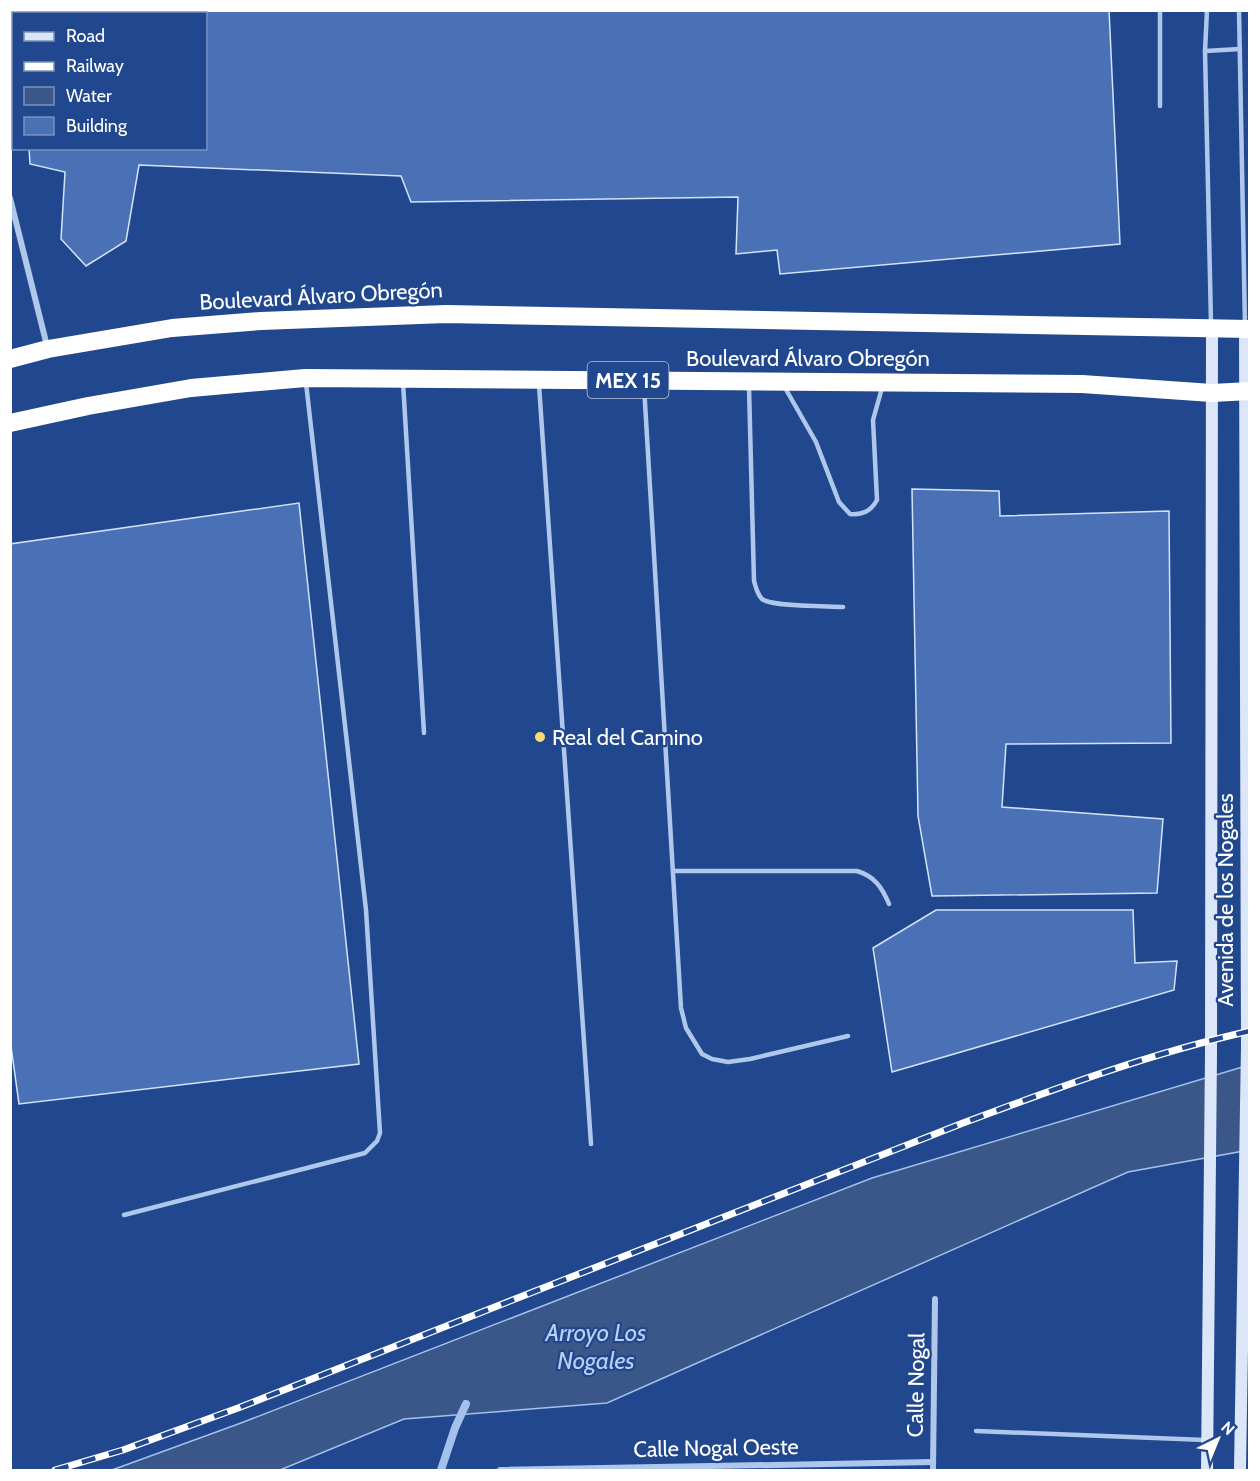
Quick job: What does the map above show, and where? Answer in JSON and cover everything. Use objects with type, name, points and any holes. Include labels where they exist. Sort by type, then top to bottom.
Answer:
[{"type":"highway","name":"Boulevard Álvaro Obregón","points":[[10,360],[48,349],[172,328],[261,321],[446,314],[1247,329]]},
{"type":"highway","name":"Boulevard Álvaro Obregón","points":[[10,423],[191,388],[305,378],[1083,384],[1212,393],[1247,391]]},
{"type":"main road","name":"Avenida de los Nogales","points":[[1207,1470],[1211,1054],[1212,329]]},
{"type":"main road","name":"Avenida de los Nogales","points":[[1240,1470],[1246,1348],[1247,329]]},
{"type":"street","points":[[10,198],[48,349]]},
{"type":"street","name":"Calle Nogal","points":[[933,1470],[935,1299]]},
{"type":"street","name":"Calle Nogal Oeste","points":[[500,1470],[933,1462]]},
{"type":"lane","points":[[1160,10],[1160,106]]},
{"type":"lane","points":[[1207,10],[1205,51],[1212,329]]},
{"type":"lane","points":[[1239,10],[1247,329]]},
{"type":"lane","points":[[1205,51],[1240,49]]},
{"type":"lane","points":[[124,1215],[365,1153],[377,1142],[380,1133],[366,910],[305,378]]},
{"type":"lane","points":[[403,379],[424,733]]},
{"type":"lane","points":[[538,380],[591,1144]]},
{"type":"lane","points":[[644,380],[681,1008],[686,1028],[702,1054],[712,1059],[728,1062],[848,1036]]},
{"type":"lane","points":[[749,381],[754,581],[758,593],[762,598],[774,603],[843,607]]},
{"type":"lane","points":[[781,381],[816,442],[839,502],[850,514],[873,507],[877,500],[873,420],[884,382]]},
{"type":"lane","points":[[673,871],[857,871],[876,881],[884,891],[889,904]]},
{"type":"lane","points":[[976,1431],[1208,1440]]},
{"type":"water","name":"Arroyo Los Nogales","points":[[1249,1065],[1249,1150],[1128,1172],[607,1403],[404,1419],[280,1470],[112,1470],[241,1423],[872,1178]]},
{"type":"building","points":[[23,10],[1109,10],[1120,244],[780,274],[777,250],[736,254],[738,197],[411,202],[401,176],[139,165],[126,241],[86,266],[61,239],[65,172],[30,164],[29,150],[207,150],[207,12],[23,12]]},
{"type":"building","points":[[912,489],[999,491],[1000,516],[1169,511],[1171,743],[1006,744],[1002,807],[1163,819],[1157,893],[932,896],[918,816]]},
{"type":"building","points":[[299,503],[359,1064],[19,1104],[10,1039],[10,544]]},
{"type":"building","points":[[936,910],[1133,910],[1135,963],[1177,961],[1174,990],[892,1072],[873,948]]},
{"type":"waterway","points":[[441,1470],[466,1404]]},
{"type":"railway","points":[[55,1470],[123,1450],[238,1408],[998,1110],[1140,1061],[1250,1031]]},
{"type":"place","name":"Real del Camino","points":[[540,737]]}]
